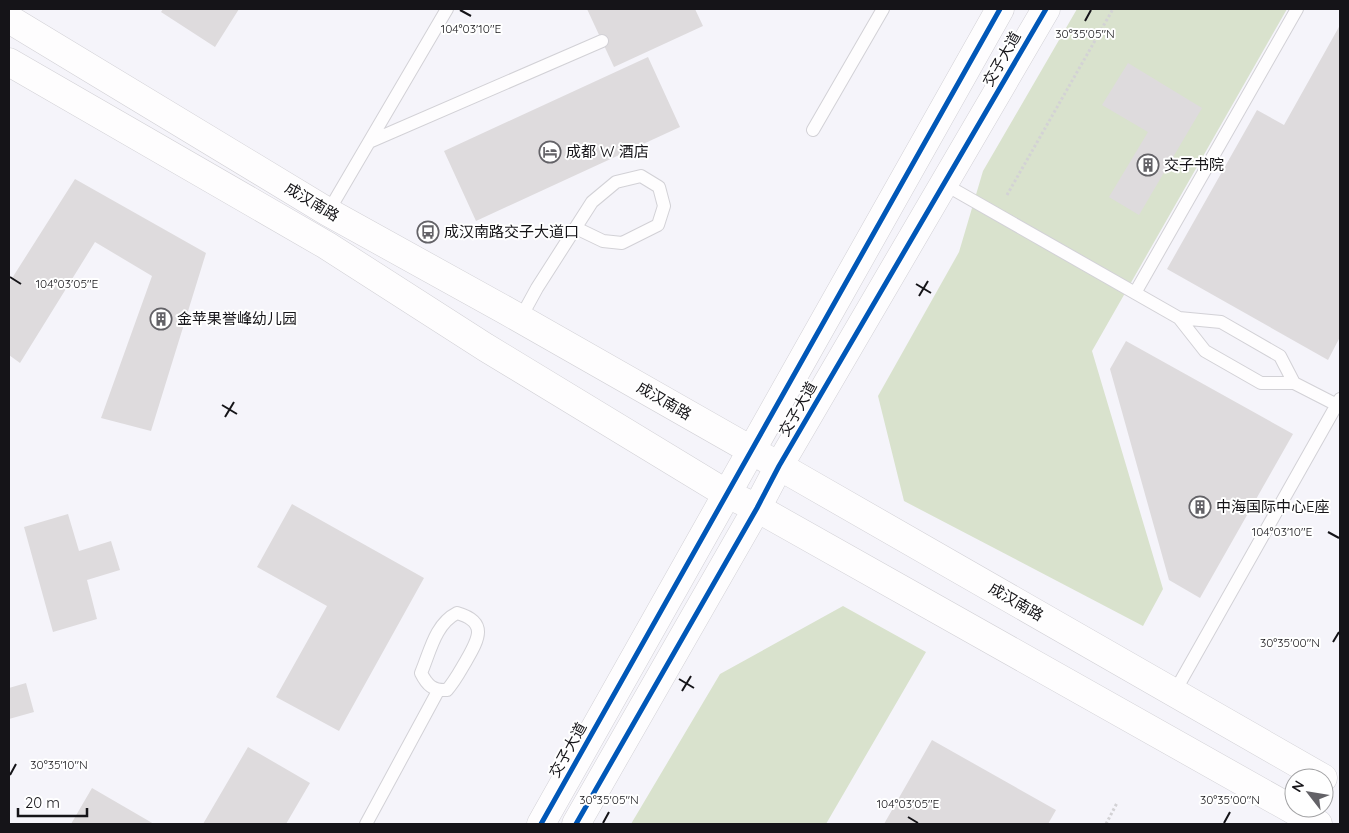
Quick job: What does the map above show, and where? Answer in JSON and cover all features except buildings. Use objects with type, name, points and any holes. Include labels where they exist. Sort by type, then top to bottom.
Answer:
[{"type":"main road","name":"交子大道","points":[[541,824],[1000,9]]},
{"type":"main road","name":"交子大道","points":[[576,824],[757,508],[779,466],[1046,9]]},
{"type":"main road","name":"成汉南路","points":[[9,19],[328,212],[751,450],[1305,768]]},
{"type":"main road","name":"成汉南路","points":[[9,62],[326,245],[494,352],[727,494],[757,508],[1318,824]]},
{"type":"lane","points":[[328,212],[447,9]]},
{"type":"lane","points":[[813,130],[883,9]]},
{"type":"lane","points":[[1135,293],[1297,9]]},
{"type":"lane","points":[[369,142],[602,42]]},
{"type":"lane","points":[[520,319],[537,288],[592,202],[616,182],[641,176],[659,187],[664,206],[658,225],[622,243],[603,241],[576,228]]},
{"type":"lane","points":[[944,184],[1179,318],[1205,351],[1261,383],[1294,383],[1339,402],[1174,693]]},
{"type":"lane","points":[[1179,318],[1221,322],[1280,356],[1294,383]]},
{"type":"lane","points":[[457,613],[474,621],[478,629],[478,638],[453,683],[447,690],[438,691],[426,683],[421,673],[440,627],[448,618],[457,613]]},
{"type":"lane","points":[[366,824],[438,691]]},
{"type":"path","points":[[1007,195],[1113,9]]},
{"type":"path","points":[[1106,824],[1117,803]]},
{"type":"green space","points":[[1077,9],[1287,9],[1092,351],[1163,589],[1143,626],[904,501],[878,396],[959,252],[983,171]]},
{"type":"green space","points":[[843,606],[926,652],[826,824],[631,824],[720,674]]},
{"type":"cycle path","points":[[541,824],[1000,9]]},
{"type":"cycle path","points":[[576,824],[757,508],[779,466],[1046,9]]},
{"type":"place","name":"成都 W 酒店","points":[[550,152]]},
{"type":"place","name":"交子书院","points":[[1148,165]]},
{"type":"place","name":"成汉南路交子大道口","points":[[428,232]]},
{"type":"place","name":"金苹果誉峰幼儿园","points":[[161,319]]},
{"type":"place","name":"中海国际中心E座","points":[[1200,507]]}]
